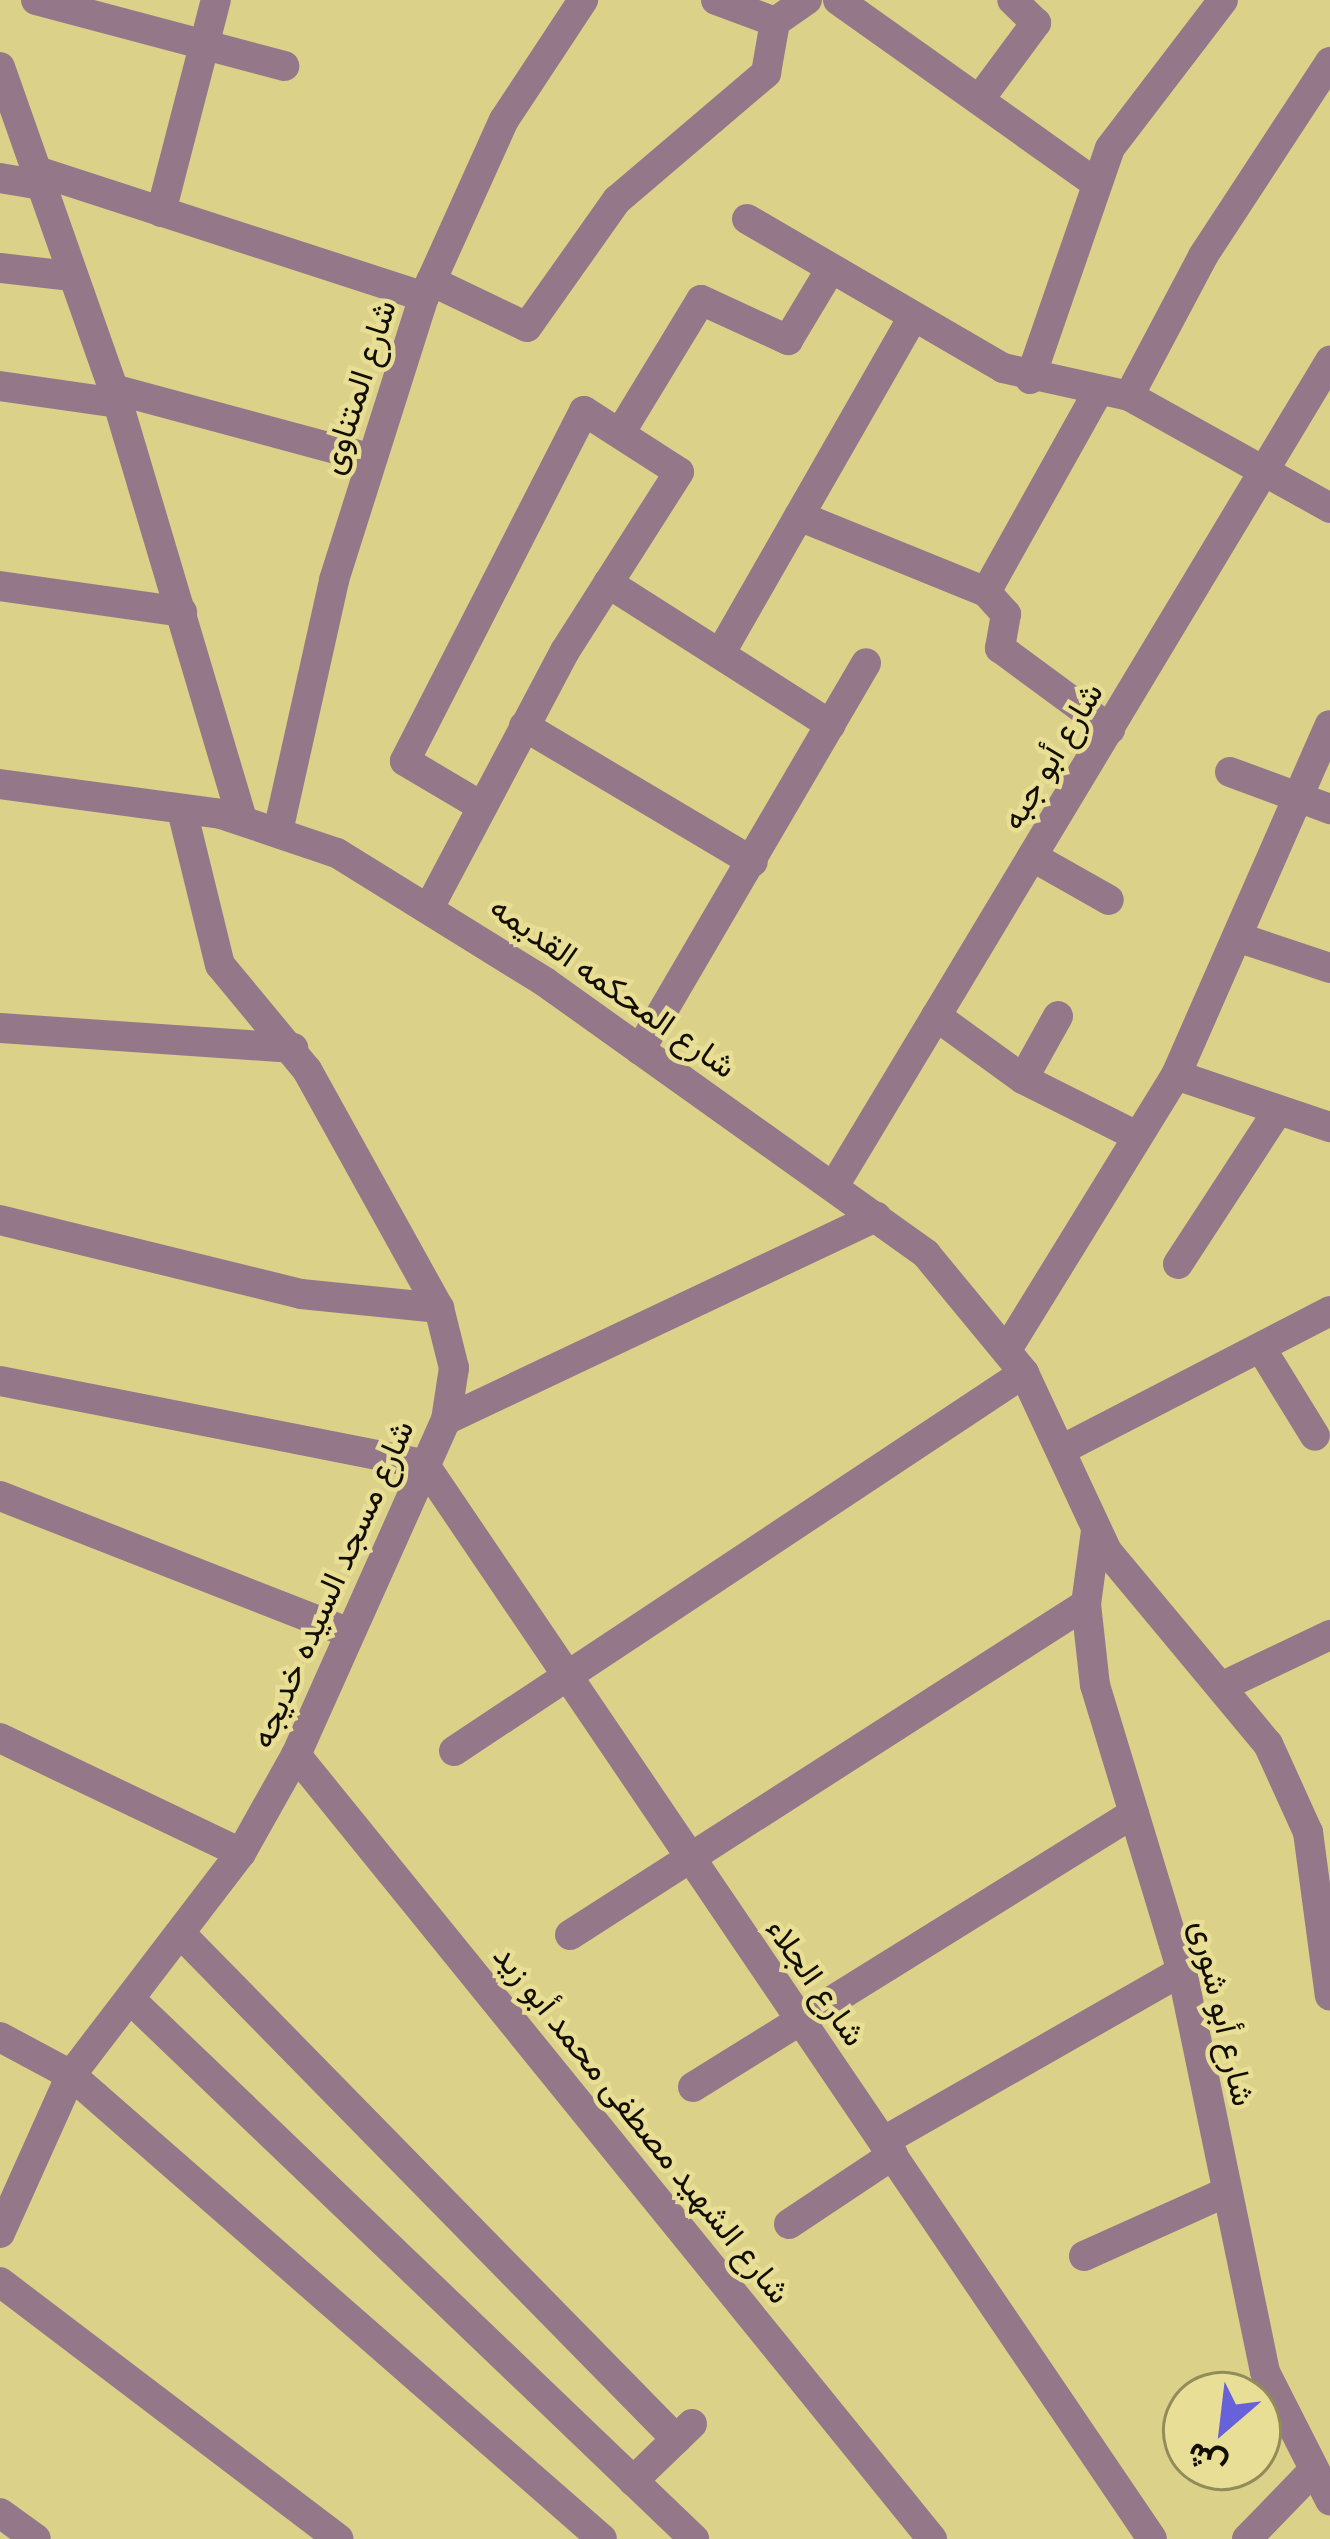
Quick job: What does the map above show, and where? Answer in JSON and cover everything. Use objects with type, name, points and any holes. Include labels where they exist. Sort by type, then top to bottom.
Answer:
[{"type":"street","points":[[36,0],[284,66]]},
{"type":"street","points":[[160,212],[215,0]]},
{"type":"street","name":"شارع المتناوى","points":[[279,827],[372,459],[428,289],[504,120],[583,0]]},
{"type":"street","points":[[716,0],[776,22]]},
{"type":"street","points":[[0,178],[39,178],[160,212],[428,289],[526,327],[617,200],[766,74],[776,22],[807,0]]},
{"type":"street","points":[[838,0],[1094,182]]},
{"type":"street","points":[[979,100],[1036,22],[1012,0]]},
{"type":"street","points":[[1030,380],[1094,182],[1129,116],[1223,0]]},
{"type":"street","points":[[1129,396],[1203,256],[1330,62]]},
{"type":"street","points":[[0,68],[7,105],[39,178],[115,396],[242,819]]},
{"type":"street","points":[[747,219],[827,275],[1030,380],[1129,396],[1330,508]]},
{"type":"street","points":[[0,268],[70,275]]},
{"type":"street","points":[[622,430],[701,300],[788,340],[827,275]]},
{"type":"street","points":[[720,653],[912,319]]},
{"type":"street","name":"شارع أبو جبه","points":[[833,1186],[1330,361]]},
{"type":"street","points":[[0,386],[115,396],[372,459]]},
{"type":"street","points":[[986,592],[1098,392]]},
{"type":"street","points":[[430,906],[524,726],[680,466],[622,430],[577,414],[405,761],[481,806]]},
{"type":"street","points":[[799,516],[986,592],[1006,614],[1000,648],[1110,730]]},
{"type":"street","points":[[608,583],[831,725]]},
{"type":"street","points":[[0,586],[182,612]]},
{"type":"street","points":[[640,1050],[866,663]]},
{"type":"street","points":[[454,1751],[1016,1360],[1137,1136],[1176,1075],[1330,725]]},
{"type":"street","points":[[524,726],[753,862]]},
{"type":"street","points":[[1229,772],[1330,809]]},
{"type":"street","name":"شارع المحكمه القديمه","points":[[0,784],[279,827],[430,906],[876,1217],[970,1298],[1016,1360],[1063,1449],[1096,1532]]},
{"type":"street","name":"شارع مسجد السيده خديجه","points":[[0,2234],[71,2075],[241,1852],[296,1755],[345,1631],[446,1420],[454,1369],[439,1308],[292,1048],[220,964],[182,810]]},
{"type":"street","points":[[1033,856],[1109,901]]},
{"type":"street","points":[[1240,938],[1330,968]]},
{"type":"street","points":[[936,1016],[1023,1079],[1137,1136]]},
{"type":"street","points":[[1023,1079],[1058,1016]]},
{"type":"street","points":[[0,1028],[292,1048]]},
{"type":"street","points":[[1176,1075],[1330,1127]]},
{"type":"street","points":[[1178,1264],[1277,1112]]},
{"type":"street","points":[[446,1420],[876,1217]]},
{"type":"street","points":[[0,1220],[301,1294],[439,1308]]},
{"type":"street","points":[[1063,1449],[1264,1353],[1330,1311]]},
{"type":"street","points":[[1264,1353],[1315,1436]]},
{"type":"street","points":[[0,1381],[424,1465]]},
{"type":"street","name":"شارع الجلاء","points":[[424,1465],[1152,2539]]},
{"type":"street","points":[[0,1496],[345,1631]]},
{"type":"street","points":[[1096,1532],[1223,1686],[1294,1792],[1330,1996]]},
{"type":"street","name":"شارع أبو شورى","points":[[1096,1532],[1086,1604],[1095,1685],[1181,1971],[1264,2372],[1330,2500]]},
{"type":"street","points":[[570,1935],[1086,1604]]},
{"type":"street","points":[[1223,1686],[1330,1635]]},
{"type":"street","points":[[5,1751],[241,1852]]},
{"type":"street","name":"شارع الشهيد مصطفى محمد أبو زيد","points":[[296,1755],[932,2539]]},
{"type":"street","points":[[693,2087],[796,2018],[1134,1813]]},
{"type":"street","points":[[180,1933],[684,2432],[633,2481]]},
{"type":"street","points":[[789,2224],[889,2148],[1181,1971]]},
{"type":"street","points":[[130,1999],[694,2539]]},
{"type":"street","points":[[0,2037],[71,2075],[602,2539]]},
{"type":"street","points":[[1084,2256],[1224,2193]]},
{"type":"street","points":[[0,2282],[339,2539]]},
{"type":"street","points":[[1247,2539],[1313,2471]]},
{"type":"street","points":[[0,2513],[36,2539]]}]
